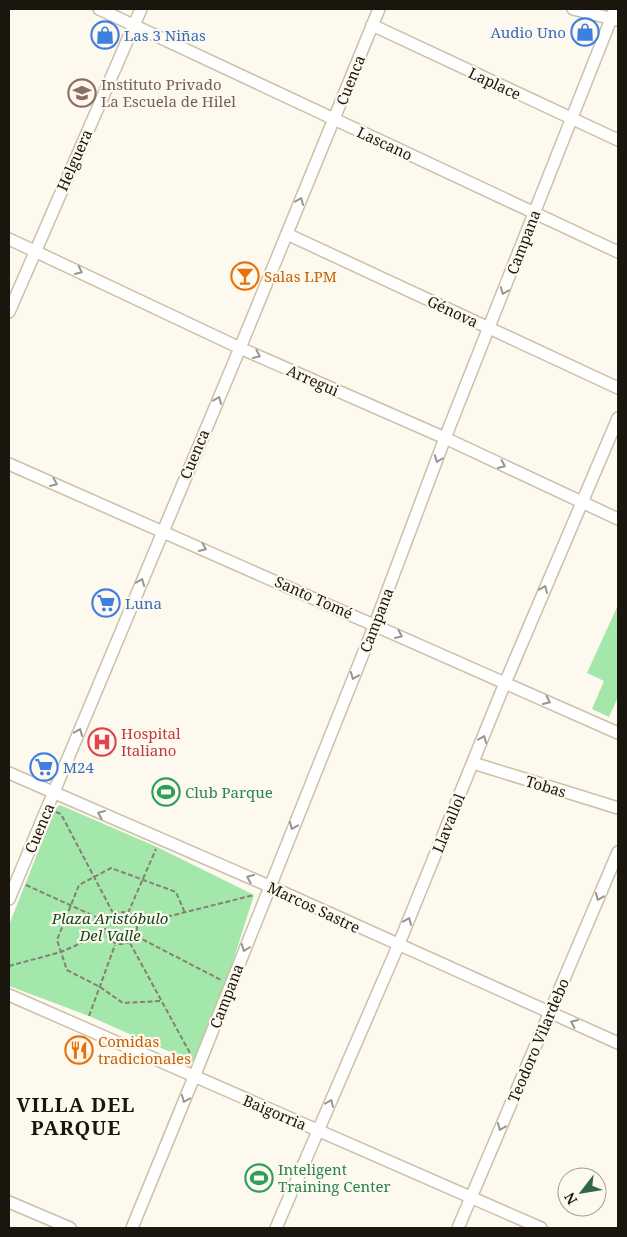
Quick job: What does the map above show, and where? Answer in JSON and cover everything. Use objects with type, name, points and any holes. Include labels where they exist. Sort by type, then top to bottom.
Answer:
[{"type":"street","name":"Lascano","points":[[99,9],[618,252]]},
{"type":"street","name":"Helguera","points":[[9,312],[141,9]]},
{"type":"street","name":"Cuenca","points":[[9,899],[162,530],[240,348],[379,9]]},
{"type":"street","points":[[573,9],[615,16]]},
{"type":"street","name":"Campana","points":[[132,1228],[375,624],[445,438],[534,213],[615,16]]},
{"type":"street","name":"Laplace","points":[[372,25],[618,140]]},
{"type":"street","name":"Génova","points":[[287,234],[618,388]]},
{"type":"street","name":"Arregui","points":[[9,239],[240,348],[445,438],[618,519]]},
{"type":"street","name":"Llavallol","points":[[276,1228],[398,946],[505,682],[618,418]]},
{"type":"street","name":"Santo Tomé","points":[[9,464],[375,624],[618,733]]},
{"type":"street","name":"Tobas","points":[[473,763],[618,808]]},
{"type":"street","name":"Marcos Sastre","points":[[9,774],[270,886],[398,946],[618,1043]]},
{"type":"street","name":"Teodoro Vilardebo","points":[[458,1228],[618,852]]},
{"type":"street","name":"Baigorria","points":[[9,995],[541,1228]]},
{"type":"street","points":[[9,1202],[70,1228]]},
{"type":"path","points":[[47,809],[61,814],[113,913]]},
{"type":"path","points":[[128,913],[157,847]]},
{"type":"path","points":[[160,1001],[123,1003],[100,987],[67,970],[57,940],[79,885],[94,875],[111,868],[176,892],[186,913]]},
{"type":"path","points":[[26,885],[106,921]]},
{"type":"path","points":[[138,924],[254,895],[264,899]]},
{"type":"path","points":[[104,933],[106,921],[113,913],[128,913],[138,924]]},
{"type":"path","points":[[115,945],[130,943],[136,936],[138,924]]},
{"type":"path","points":[[9,966],[61,952],[104,933]]},
{"type":"path","points":[[104,933],[115,945]]},
{"type":"path","points":[[136,936],[226,983]]},
{"type":"path","points":[[130,943],[195,1063]]},
{"type":"path","points":[[90,1016],[115,945]]},
{"type":"green space","points":[[618,605],[618,697],[609,717],[592,709],[604,681],[587,673]]},
{"type":"green space","name":"Plaza Aristóbulo Del Valle","points":[[60,805],[157,847],[254,895],[226,983],[195,1063],[89,1016],[9,986],[9,925],[55,809]]},
{"type":"place","name":"Audio Uno","points":[[585,32]]},
{"type":"place","name":"Las 3 Niñas","points":[[105,35]]},
{"type":"place","name":"Instituto Privado La Escuela de Hilel","points":[[82,93]]},
{"type":"place","name":"Salas LPM","points":[[245,276]]},
{"type":"place","name":"Luna","points":[[106,603]]},
{"type":"place","name":"Hospital Italiano","points":[[102,742]]},
{"type":"place","name":"M24","points":[[44,767]]},
{"type":"place","name":"Club Parque","points":[[166,792]]},
{"type":"place","name":"Comidas tradicionales","points":[[79,1050]]},
{"type":"place","name":"Inteligent Training Center","points":[[259,1178]]},
{"type":"district","name":"VILLA DEL PARQUE","points":[[76,1116]]}]
